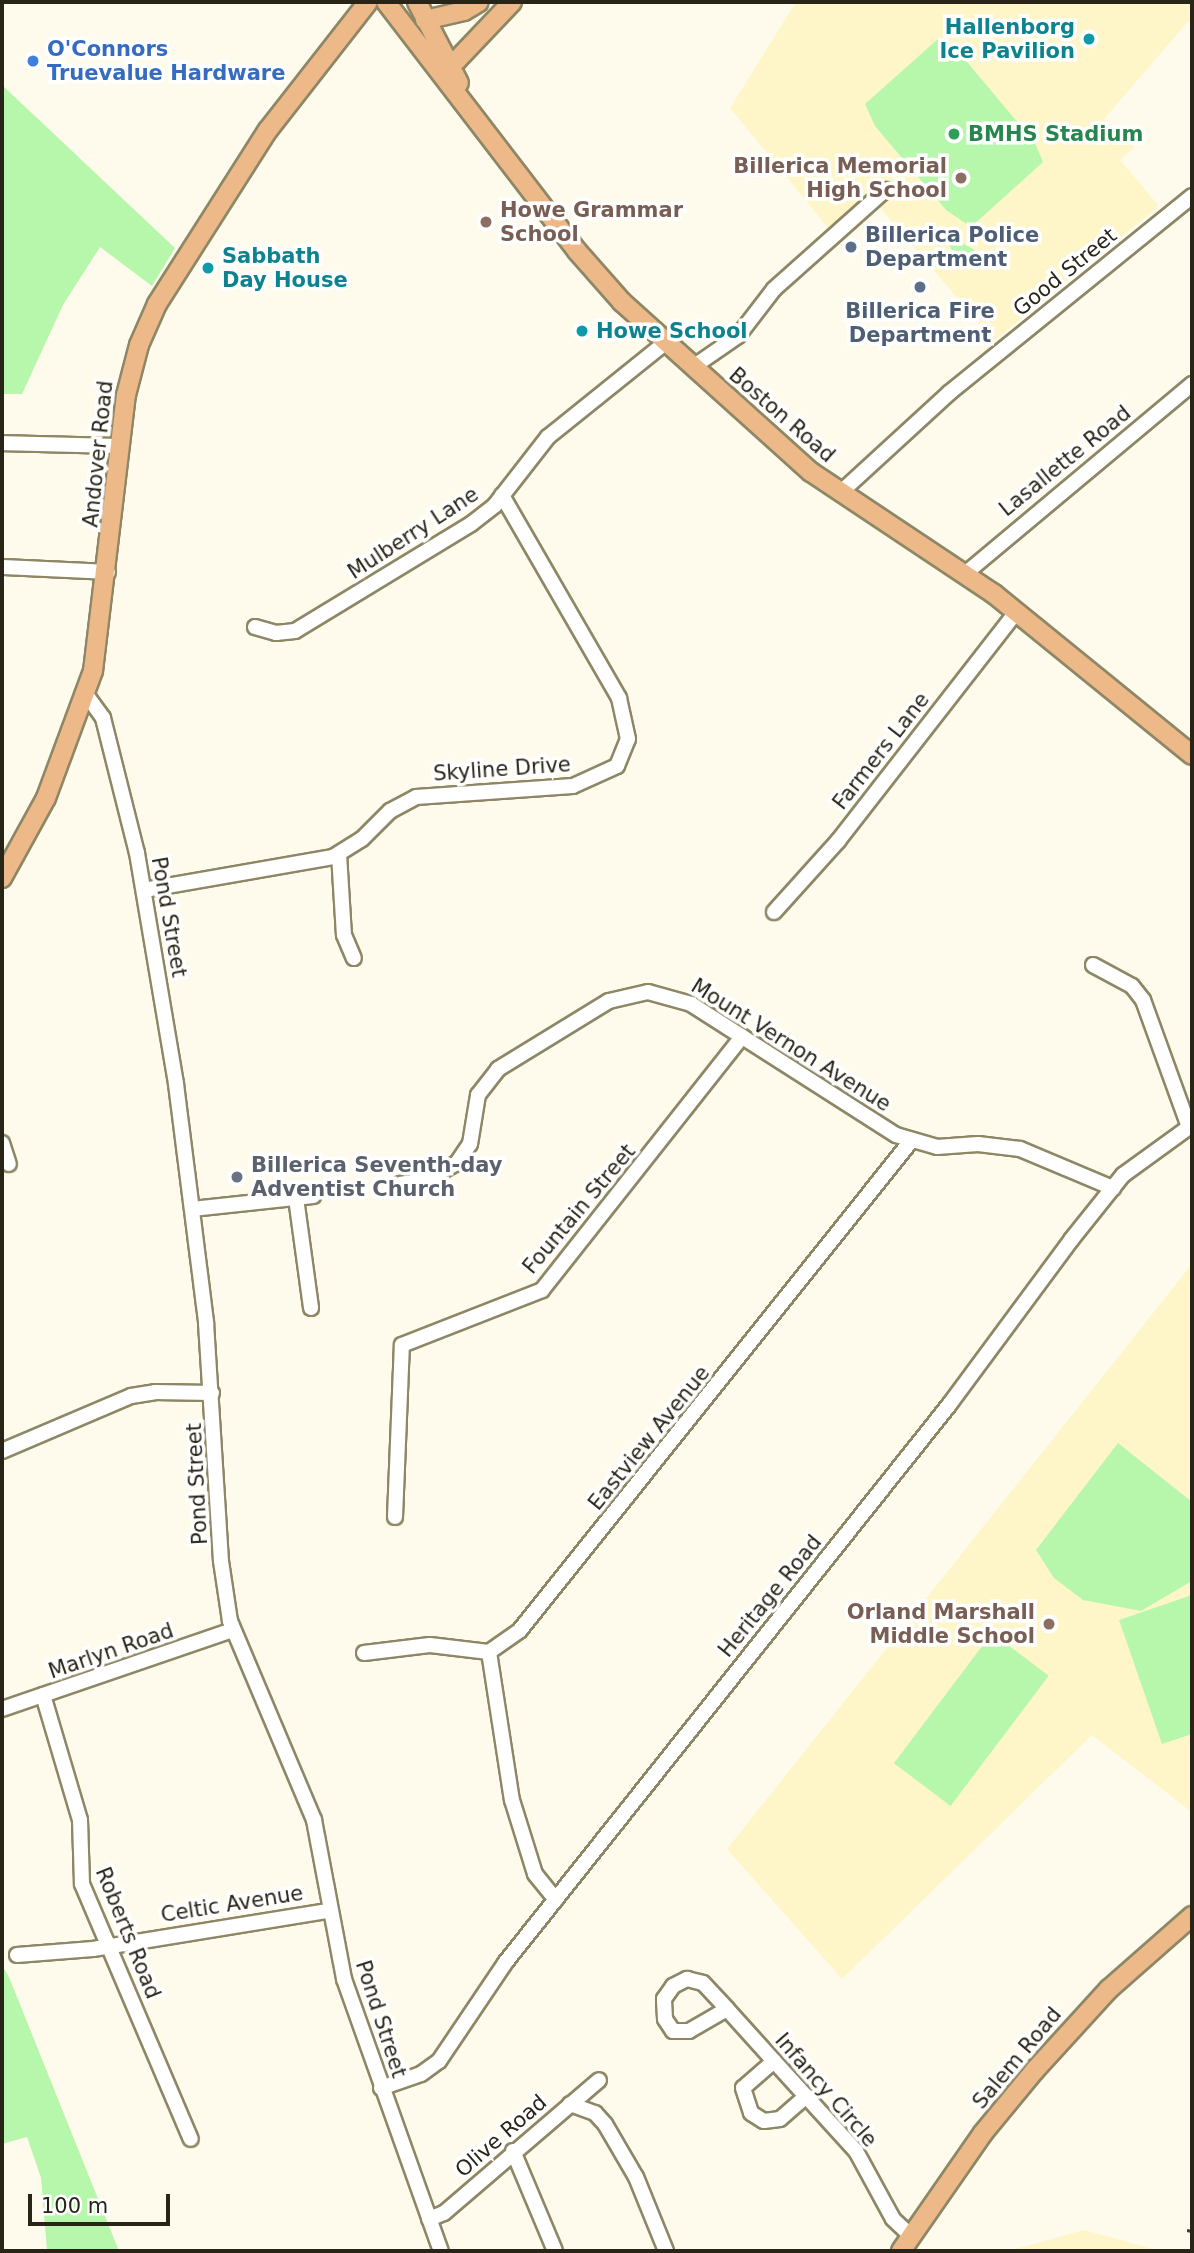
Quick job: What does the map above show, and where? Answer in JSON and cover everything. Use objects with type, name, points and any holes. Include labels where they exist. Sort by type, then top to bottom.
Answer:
[{"type":"main road","name":"Andover Road","points":[[2,878],[46,798],[93,671],[108,572],[131,366],[157,304],[291,97],[368,2]]},
{"type":"main road","name":"Boston Road","points":[[386,2],[443,67],[481,127],[605,285],[666,342],[840,493],[966,573],[1192,755]]},
{"type":"main road","points":[[417,2],[443,67],[512,2]]},
{"type":"main road","points":[[425,20],[464,11],[479,2]]},
{"type":"main road","name":"Salem Road","points":[[906,2244],[983,2133],[1035,2070],[1109,1989],[1192,1916]]},
{"type":"street","points":[[693,367],[738,337],[774,289],[885,190]]},
{"type":"street","name":"Good Street","points":[[840,493],[949,393],[1192,196]]},
{"type":"street","name":"Mulberry Lane","points":[[255,627],[276,633],[295,631],[454,536],[502,495],[548,438],[666,342]]},
{"type":"street","name":"Lasallette Road","points":[[966,573],[1192,384]]},
{"type":"street","points":[[2,443],[120,446]]},
{"type":"street","name":"Skyline Drive","points":[[144,890],[339,854],[411,799],[573,786],[607,774],[626,750],[627,726],[619,698],[502,495]]},
{"type":"street","points":[[2,567],[108,572]]},
{"type":"street","name":"Farmers Lane","points":[[774,912],[838,841],[1016,612]]},
{"type":"street","name":"Pond Street","points":[[85,693],[103,718],[144,890],[192,1209],[212,1393],[221,1561],[233,1630],[314,1820],[328,1911],[344,1979],[441,2251]]},
{"type":"street","points":[[339,854],[344,935],[354,958]]},
{"type":"street","points":[[1093,965],[1132,986],[1143,1000],[1191,1126]]},
{"type":"street","name":"Mount Vernon Avenue","points":[[400,1184],[426,1180],[457,1163],[470,1144],[478,1095],[498,1069],[623,994],[675,996],[885,1129],[911,1141],[937,1147],[978,1144],[1020,1149],[1113,1188]]},
{"type":"street","name":"Fountain Street","points":[[395,1517],[402,1345],[542,1290],[742,1037]]},
{"type":"street","name":"Heritage Road","points":[[381,2088],[421,2074],[439,2061],[505,1963],[950,1405],[1123,1175],[1191,1126]]},
{"type":"street","name":"Eastview Avenue","points":[[489,1651],[520,1630],[560,1582],[911,1141]]},
{"type":"street","points":[[2,1143],[9,1164]]},
{"type":"street","points":[[192,1209],[313,1196]]},
{"type":"street","points":[[296,1198],[311,1308]]},
{"type":"street","points":[[2,1451],[131,1396],[155,1392],[212,1393]]},
{"type":"street","name":"Marlyn Road","points":[[2,1709],[233,1630]]},
{"type":"street","points":[[364,1653],[430,1645],[489,1651],[512,1800],[534,1874],[556,1900]]},
{"type":"street","name":"Roberts Road","points":[[43,1695],[80,1820],[82,1884],[191,2139]]},
{"type":"street","name":"Celtic Avenue","points":[[17,1955],[107,1946],[328,1911]]},
{"type":"street","name":"Infancy Circle","points":[[727,2009],[689,2031],[673,2031],[665,2019],[664,1999],[673,1986],[687,1979],[703,1983],[727,2009],[856,2151],[906,2244]]},
{"type":"street","points":[[774,2061],[743,2088],[751,2113],[772,2121],[806,2096]]},
{"type":"street","name":"Olive Road","points":[[429,2219],[444,2213],[513,2151],[599,2080]]},
{"type":"street","points":[[570,2104],[595,2113],[605,2124],[636,2177],[666,2251]]},
{"type":"street","points":[[513,2151],[555,2251]]},
{"type":"shaded area","name":"Billerica Memorial High School","points":[[796,2],[1192,2],[1192,17],[1104,119],[1135,147],[1120,160],[1159,206],[994,341],[870,196],[829,229],[730,108]]},
{"type":"shaded area","name":"Orland Marshall Middle School","points":[[1192,1264],[1192,1807],[1189,1810],[1092,1735],[842,1979],[727,1849]]},
{"type":"shaded area","points":[[1084,2230],[1161,2251],[1008,2251]]},
{"type":"green space","name":"BMHS Stadium","points":[[938,39],[962,56],[1035,143],[1043,162],[971,227],[946,210],[875,126],[865,104]]},
{"type":"green space","points":[[2,85],[175,248],[152,286],[100,247],[63,305],[22,394],[2,394]]},
{"type":"green space","points":[[948,235],[980,253],[969,266],[963,269],[945,238]]},
{"type":"green space","points":[[1118,1443],[1192,1502],[1192,1581],[1141,1611],[1083,1600],[1054,1578],[1036,1550]]},
{"type":"green space","points":[[1192,1595],[1192,1734],[1162,1744],[1119,1620]]},
{"type":"green space","points":[[992,1633],[1049,1676],[951,1806],[894,1763]]},
{"type":"green space","points":[[2,1965],[119,2251],[47,2251],[41,2178],[27,2137],[2,2144]]},
{"type":"railway","points":[[1187,2230],[1192,2231]]},
{"type":"place","name":"Hallenborg Ice Pavilion","points":[[1089,39]]},
{"type":"place","name":"O'Connors Truevalue Hardware","points":[[33,61]]},
{"type":"place","name":"BMHS Stadium","points":[[954,134]]},
{"type":"place","name":"Billerica Memorial High School","points":[[961,178]]},
{"type":"place","name":"Howe Grammar School","points":[[486,222]]},
{"type":"place","name":"Billerica Police Department","points":[[851,247]]},
{"type":"place","name":"Sabbath Day House","points":[[208,268]]},
{"type":"place","name":"Billerica Fire Department","points":[[920,287]]},
{"type":"place","name":"Howe School","points":[[582,331]]},
{"type":"place","name":"Billerica Seventh-day Adventist Church","points":[[237,1177]]},
{"type":"place","name":"Orland Marshall Middle School","points":[[1049,1624]]}]
